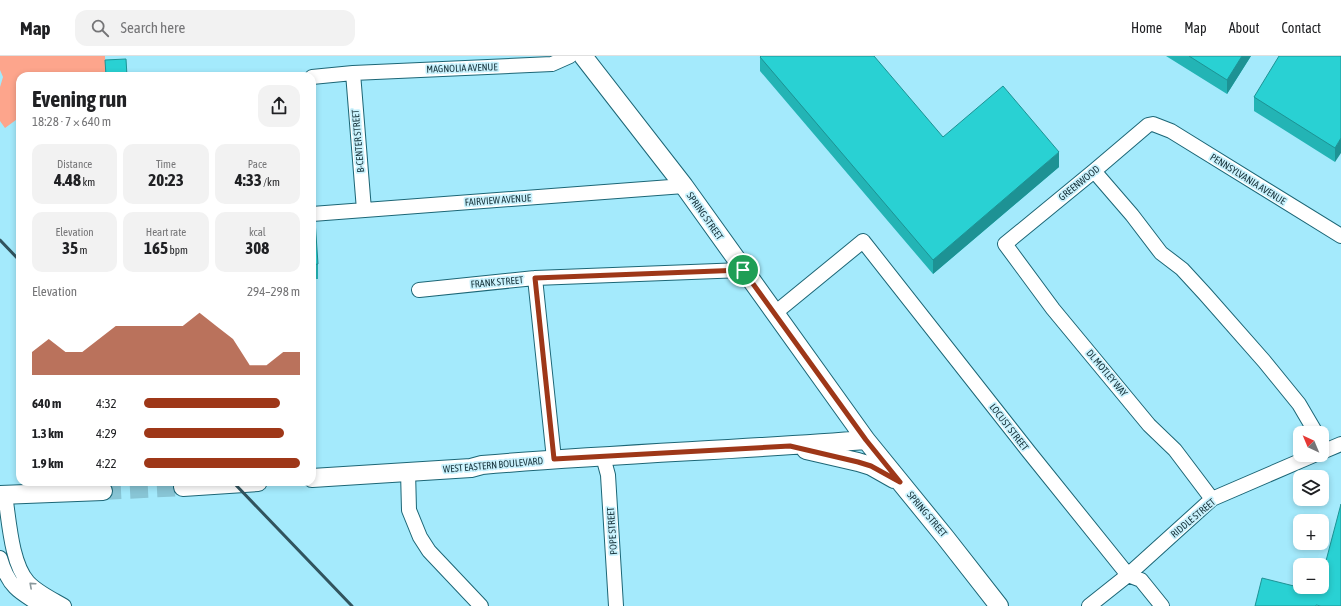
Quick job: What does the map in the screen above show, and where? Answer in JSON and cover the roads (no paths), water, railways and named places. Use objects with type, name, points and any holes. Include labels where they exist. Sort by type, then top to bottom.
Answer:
[{"type":"main road","name":"SPRING STREET","points":[[583,56],[684,186],[866,440],[999,606]]},
{"type":"main road","name":"WEST EASTERN BOULEVARD","points":[[316,478],[471,468],[606,455],[790,446],[866,440]]},
{"type":"main road","points":[[790,446],[871,466],[900,482]]},
{"type":"main road","points":[[183,487],[200,486]]},
{"type":"main road","points":[[2,495],[103,491]]},
{"type":"street","name":"MAGNOLIA AVENUE","points":[[316,77],[353,73],[552,64],[570,56]]},
{"type":"street","name":"B-CENTER STREET","points":[[353,73],[364,210]]},
{"type":"street","name":"GREENWOOD","points":[[1005,244],[1148,125],[1152,124]]},
{"type":"street","name":"PENNSYLVANIA AVENUE","points":[[1152,124],[1171,132],[1341,236]]},
{"type":"street","points":[[1094,171],[1132,215],[1161,253],[1182,269],[1264,361],[1299,404],[1312,426]]},
{"type":"street","name":"FAIRVIEW AVENUE","points":[[316,214],[684,186]]},
{"type":"street","name":"LOCUST STREET","points":[[775,313],[863,241],[1128,575],[1141,580],[1162,606]]},
{"type":"street","name":"DL MOTLEY WAY","points":[[1005,244],[1053,309],[1149,425],[1175,450],[1212,499]]},
{"type":"street","name":"FRANK STREET","points":[[419,290],[535,278],[743,270]]},
{"type":"street","points":[[535,278],[554,459]]},
{"type":"street","name":"RIDDLE STREET","points":[[1329,448],[1341,444]]},
{"type":"street","name":"POPE STREET","points":[[606,455],[605,464],[608,475],[616,606]]},
{"type":"street","name":"RIDDLE STREET","points":[[1089,606],[1128,575],[1212,499],[1294,462]]},
{"type":"street","points":[[408,471],[409,510],[420,538],[429,550],[481,606]]},
{"type":"street","points":[[2,495],[15,556],[27,581],[39,591],[64,606]]},
{"type":"street","points":[[0,558],[3,569],[11,583],[22,594],[42,606]]},
{"type":"tunnel","points":[[103,491],[183,487]]},
{"type":"railway","points":[[0,240],[16,257]]},
{"type":"railway","points":[[237,486],[352,606]]}]
